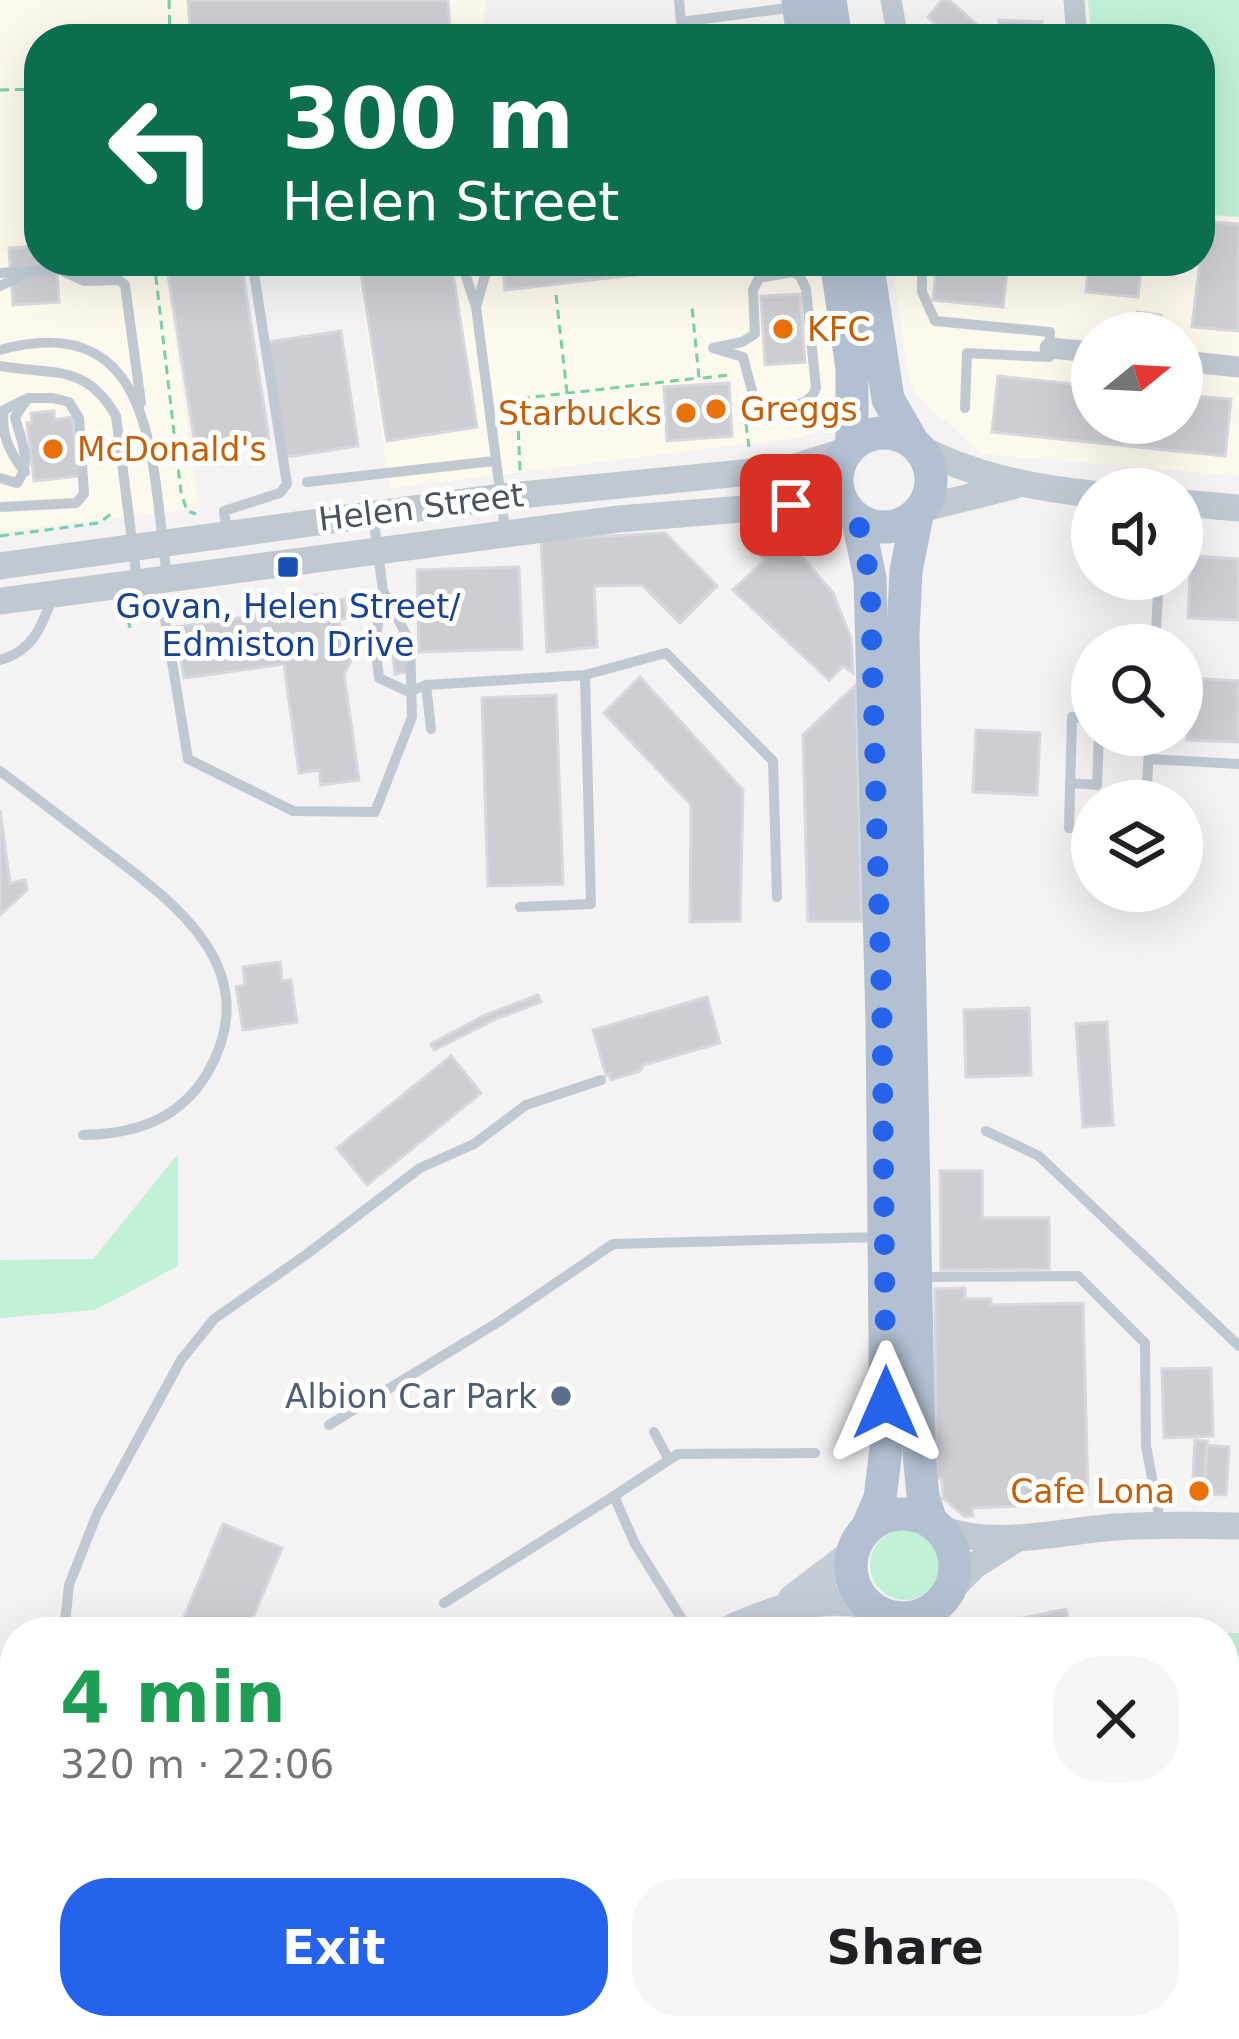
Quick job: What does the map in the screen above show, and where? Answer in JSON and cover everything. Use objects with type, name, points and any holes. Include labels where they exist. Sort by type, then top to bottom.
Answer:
[{"type":"main road","points":[[838,276],[852,368],[848,448],[836,479],[838,495],[855,519],[870,578],[895,911]]},
{"type":"main road","points":[[869,276],[888,399],[931,473],[931,488],[919,512],[906,571],[895,911],[897,1017],[917,1276],[919,1454],[923,1496],[952,1549],[955,1565],[935,1617]]},
{"type":"main road","points":[[848,448],[876,433],[891,433],[915,444]]},
{"type":"main road","points":[[855,519],[890,528],[919,512]]},
{"type":"main road","points":[[878,1616],[851,1573],[885,1474],[885,1237],[897,1017]]},
{"type":"main road","points":[[772,1612],[899,1514],[935,1525]]},
{"type":"main road","points":[[760,1617],[828,1599],[878,1616],[916,1616],[945,1596]]},
{"type":"street","points":[[1049,348],[1071,350]]},
{"type":"street","points":[[1203,363],[1239,367]]},
{"type":"street","points":[[915,444],[951,464],[1017,485],[1071,491]]},
{"type":"street","name":"Helen Street","points":[[0,566],[162,542],[225,522],[378,513],[510,488],[791,468],[848,448]]},
{"type":"street","points":[[919,512],[1017,485]]},
{"type":"street","name":"Helen Street","points":[[0,601],[505,532],[791,505],[855,519]]},
{"type":"street","points":[[1203,505],[1239,508]]},
{"type":"street","points":[[935,1525],[974,1537],[1016,1539],[1161,1525],[1239,1526]]},
{"type":"street","points":[[945,1596],[974,1566],[1016,1539]]},
{"type":"lane","points":[[679,0],[681,22],[807,11]]},
{"type":"lane","points":[[73,276],[84,281],[119,280],[125,286],[167,576]]},
{"type":"lane","points":[[225,522],[280,493],[287,484],[254,276]]},
{"type":"lane","points":[[466,276],[476,307],[494,461],[510,488],[505,532]]},
{"type":"lane","points":[[476,307],[485,276]]},
{"type":"lane","points":[[713,348],[742,343],[755,334],[753,290],[759,278],[770,276]]},
{"type":"lane","points":[[713,348],[743,357],[759,405],[809,401],[816,388],[806,289],[800,276]]},
{"type":"lane","points":[[922,276],[922,292],[935,321],[1050,332],[1049,357],[967,353],[965,408]]},
{"type":"lane","points":[[0,350],[67,341],[100,354],[141,406]]},
{"type":"lane","points":[[0,366],[66,374],[97,388],[116,416],[137,580]]},
{"type":"lane","points":[[97,388],[111,384],[118,373]]},
{"type":"lane","points":[[0,478],[16,483],[25,472],[15,417],[28,398],[69,402],[79,418],[84,494],[76,503],[2,508]]},
{"type":"lane","points":[[307,482],[494,461]]},
{"type":"lane","points":[[379,476],[377,548],[383,591],[375,643],[379,678],[409,692],[426,685],[585,675],[667,653],[772,761],[776,897]]},
{"type":"lane","points":[[164,613],[188,759],[292,811],[375,812],[412,717],[410,642],[383,591]]},
{"type":"lane","points":[[0,660],[18,655],[39,634],[54,593]]},
{"type":"lane","points":[[520,907],[591,904],[585,675]]},
{"type":"lane","points":[[426,685],[431,728]]},
{"type":"lane","points":[[1071,750],[1071,828]]},
{"type":"lane","points":[[1070,783],[1097,784],[1098,756]]},
{"type":"lane","points":[[1148,780],[1149,756]]},
{"type":"lane","points":[[1149,759],[1239,764]]},
{"type":"lane","points":[[0,771],[153,886],[198,928],[219,966],[227,1009],[219,1052],[197,1090],[164,1118],[123,1134],[83,1135]]},
{"type":"lane","points":[[66,1617],[69,1585],[97,1514],[181,1360],[214,1319],[419,1168],[474,1144],[526,1105],[601,1079]]},
{"type":"lane","points":[[986,1131],[1039,1156],[1239,1346]]},
{"type":"lane","points":[[329,1425],[500,1321],[616,1243],[885,1237]]},
{"type":"lane","points":[[917,1276],[1078,1276],[1145,1343],[1146,1446],[1161,1525]]},
{"type":"lane","points":[[654,1432],[668,1458]]},
{"type":"lane","points":[[444,1603],[668,1458],[679,1454],[815,1454]]},
{"type":"lane","points":[[614,1496],[635,1544],[681,1617]]},
{"type":"path","points":[[156,276],[182,499],[187,511],[225,522]]},
{"type":"path","points":[[556,295],[570,419]]},
{"type":"path","points":[[692,307],[699,378]]},
{"type":"path","points":[[510,488],[517,399],[739,374]]},
{"type":"path","points":[[742,394],[750,455]]},
{"type":"path","points":[[0,536],[99,523],[111,514]]},
{"type":"shaded area","points":[[0,0],[486,0],[483,24],[24,24],[24,276],[166,276],[199,508],[0,532]]},
{"type":"shaded area","points":[[1215,215],[1239,217],[1239,476],[1203,473],[1203,468],[1146,468],[982,454],[916,395],[908,376],[894,276],[1215,276]]},
{"type":"shaded area","points":[[358,276],[822,276],[837,376],[832,412],[805,437],[390,488]]},
{"type":"green space","points":[[1088,0],[1239,0],[1239,217],[1215,215],[1215,24],[1090,24]]},
{"type":"green space","points":[[178,1154],[178,1266],[95,1310],[0,1318],[0,1260],[93,1259]]},
{"type":"green space","points":[[905,1530],[930,1540],[940,1565],[930,1590],[905,1600],[880,1590],[870,1565],[880,1540]]},
{"type":"building","points":[[188,0],[448,0],[450,24],[190,24]]},
{"type":"building","points":[[942,0],[949,0],[976,24],[936,24],[928,17]]},
{"type":"building","points":[[999,20],[1042,22],[1042,24],[999,24]]},
{"type":"building","points":[[1215,222],[1239,224],[1239,331],[1203,328],[1203,312],[1194,312],[1198,276],[1215,276]]},
{"type":"building","points":[[24,247],[24,276],[57,276],[59,302],[13,305],[9,248]]},
{"type":"building","points":[[168,276],[243,276],[269,439],[196,450]]},
{"type":"building","points":[[361,276],[453,276],[477,427],[387,441]]},
{"type":"building","points":[[504,276],[626,276],[505,290]]},
{"type":"building","points":[[935,276],[1006,276],[1003,307],[933,300]]},
{"type":"building","points":[[1088,276],[1140,276],[1138,297],[1086,292]]},
{"type":"building","name":"KFC","points":[[800,294],[805,362],[765,365],[761,296]]},
{"type":"building","points":[[341,331],[358,446],[286,457],[268,342]]},
{"type":"building","points":[[998,376],[1071,384],[1071,440],[992,432]]},
{"type":"building","points":[[729,383],[732,436],[667,441],[664,387]]},
{"type":"building","points":[[1203,397],[1231,399],[1225,456],[1108,444],[1203,444]]},
{"type":"building","name":"McDonald's","points":[[54,411],[54,420],[72,417],[79,476],[34,481],[27,423],[32,423],[31,413]]},
{"type":"building","points":[[665,533],[717,586],[680,623],[642,585],[594,586],[597,647],[547,652],[541,540]]},
{"type":"building","points":[[756,533],[804,559],[833,593],[851,638],[853,673],[843,666],[829,680],[733,590],[765,560],[753,547]]},
{"type":"building","points":[[1203,557],[1239,559],[1239,620],[1188,618],[1189,600],[1203,600]]},
{"type":"building","points":[[519,567],[522,649],[419,652],[417,570]]},
{"type":"building","points":[[323,594],[324,602],[344,599],[347,618],[336,620],[350,638],[353,657],[344,674],[359,780],[321,785],[319,770],[299,773],[284,664],[184,678],[176,627],[273,613],[271,601]]},
{"type":"building","points":[[403,639],[408,672],[395,674],[391,641]]},
{"type":"building","points":[[640,677],[743,790],[740,921],[690,922],[691,805],[604,713]]},
{"type":"building","points":[[1203,679],[1239,681],[1239,742],[1203,741]]},
{"type":"building","points":[[856,685],[862,921],[808,921],[803,735]]},
{"type":"building","points":[[556,695],[563,884],[488,886],[482,698]]},
{"type":"building","points":[[976,730],[1040,733],[1037,795],[973,792]]},
{"type":"building","points":[[0,810],[10,883],[25,880],[27,890],[0,915]]},
{"type":"building","points":[[280,962],[282,981],[291,980],[297,1022],[243,1030],[236,987],[245,985],[243,967]]},
{"type":"building","points":[[538,995],[541,1002],[434,1050],[431,1044],[485,1015]]},
{"type":"building","points":[[707,997],[720,1043],[643,1065],[640,1071],[611,1080],[606,1075],[593,1030]]},
{"type":"building","points":[[1029,1008],[1031,1075],[966,1077],[964,1010]]},
{"type":"building","points":[[1107,1022],[1113,1125],[1083,1127],[1076,1024]]},
{"type":"building","points":[[451,1056],[481,1093],[367,1185],[337,1148]]},
{"type":"building","points":[[940,1171],[982,1171],[982,1218],[1049,1218],[1049,1269],[941,1270]]},
{"type":"building","points":[[965,1288],[965,1299],[991,1299],[991,1305],[1083,1303],[1088,1495],[1019,1498],[1020,1506],[972,1508],[973,1516],[964,1516],[943,1498],[942,1479],[936,1479],[935,1289]]},
{"type":"building","points":[[1211,1368],[1213,1436],[1164,1438],[1162,1369]]},
{"type":"building","points":[[1195,1440],[1207,1441],[1204,1494],[1192,1493]]},
{"type":"building","points":[[1207,1445],[1229,1447],[1226,1495],[1204,1494]]},
{"type":"building","points":[[223,1524],[282,1548],[253,1617],[184,1617]]},
{"type":"building","points":[[1066,1609],[1068,1617],[1028,1617]]},
{"type":"place","name":"KFC","points":[[783,329]]},
{"type":"place","name":"Greggs","points":[[716,409]]},
{"type":"place","name":"Starbucks","points":[[686,413]]},
{"type":"place","name":"McDonald's","points":[[53,449]]},
{"type":"place","name":"Govan, Helen Street/ Edmiston Drive","points":[[288,567]]},
{"type":"place","name":"Albion Car Park","points":[[561,1396]]},
{"type":"place","name":"Cafe Lona","points":[[1199,1491]]},
{"type":"route","points":[[791,505],[858,521],[870,578],[886,1403]]}]
